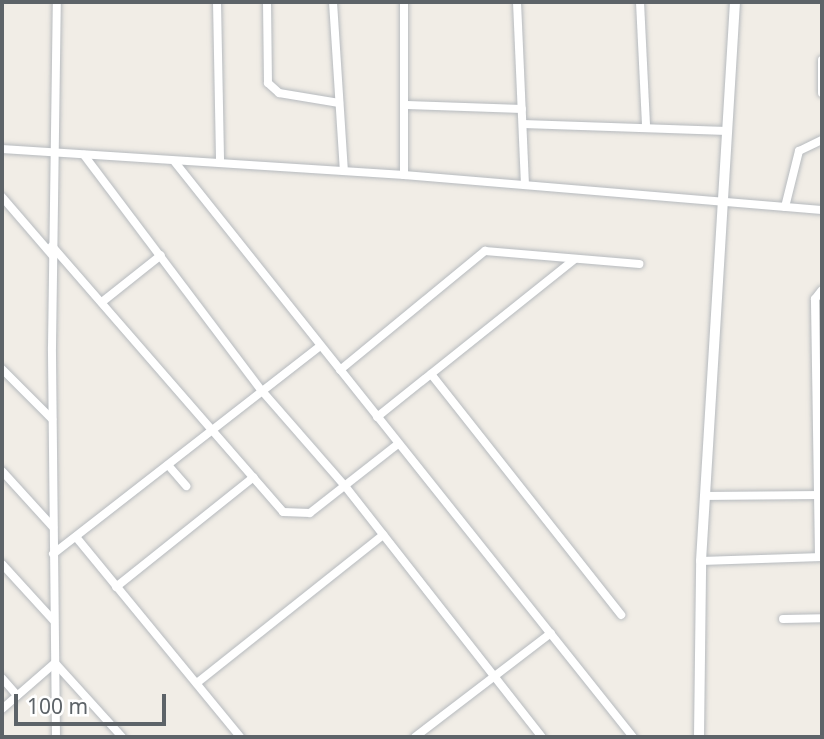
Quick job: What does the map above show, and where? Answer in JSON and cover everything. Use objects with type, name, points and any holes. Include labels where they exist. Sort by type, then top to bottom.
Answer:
[{"type":"street","points":[[56,737],[52,251],[57,2]]},
{"type":"street","points":[[217,2],[220,163]]},
{"type":"street","points":[[267,2],[268,83],[279,93],[339,103]]},
{"type":"street","points":[[333,2],[344,171]]},
{"type":"street","points":[[404,2],[407,105],[404,175]]},
{"type":"street","points":[[517,2],[526,185]]},
{"type":"street","points":[[640,2],[646,125]]},
{"type":"street","points":[[699,737],[701,561],[735,2]]},
{"type":"street","points":[[822,60],[822,93]]},
{"type":"street","points":[[407,105],[522,109]]},
{"type":"street","points":[[523,124],[646,125],[727,131]]},
{"type":"street","points":[[785,207],[799,151],[822,140]]},
{"type":"street","points":[[2,149],[404,175],[822,210]]},
{"type":"street","points":[[84,155],[262,391],[345,486],[542,737]]},
{"type":"street","points":[[174,161],[633,737]]},
{"type":"street","points":[[2,197],[102,302],[283,512],[292,516],[310,513],[398,444]]},
{"type":"street","points":[[340,370],[485,251],[639,264]]},
{"type":"street","points":[[102,302],[162,255]]},
{"type":"street","points":[[377,417],[575,259]]},
{"type":"street","points":[[701,561],[821,557],[815,299],[822,290]]},
{"type":"street","points":[[53,554],[320,346]]},
{"type":"street","points":[[2,369],[52,419]]},
{"type":"street","points":[[431,374],[621,615]]},
{"type":"street","points":[[168,465],[186,486]]},
{"type":"street","points":[[2,471],[53,527]]},
{"type":"street","points":[[116,587],[254,477]]},
{"type":"street","points":[[705,496],[818,495]]},
{"type":"street","points":[[197,683],[383,535]]},
{"type":"street","points":[[76,537],[240,737]]},
{"type":"street","points":[[2,564],[54,621]]},
{"type":"street","points":[[783,619],[822,618]]},
{"type":"street","points":[[415,737],[551,633]]},
{"type":"street","points":[[2,709],[55,663]]},
{"type":"street","points":[[55,663],[122,737]]},
{"type":"street","points":[[2,678],[17,695]]}]
